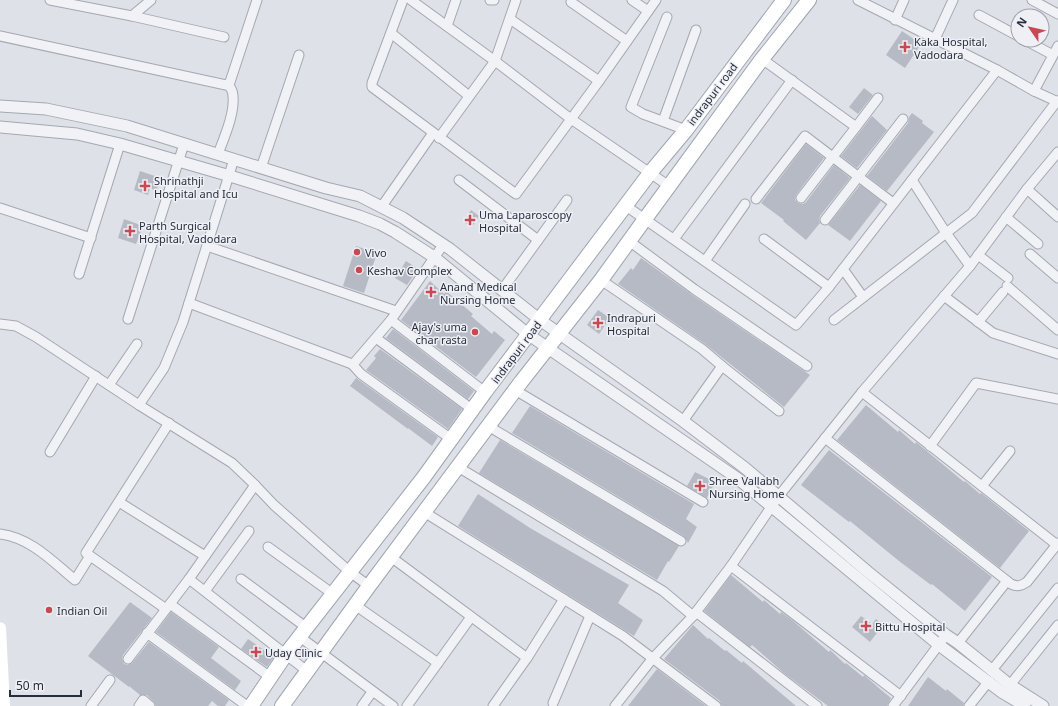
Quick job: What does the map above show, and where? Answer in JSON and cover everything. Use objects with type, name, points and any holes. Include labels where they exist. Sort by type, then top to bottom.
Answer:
[{"type":"main road","name":"indrapuri road","points":[[251,706],[286,654],[419,484],[485,392],[650,173],[686,130],[784,0]]},
{"type":"main road","name":"indrapuri road","points":[[282,706],[458,466],[601,280],[803,2]]},
{"type":"main road","points":[[0,628],[4,706]]},
{"type":"street","points":[[55,0],[224,37]]},
{"type":"street","points":[[132,16],[151,0]]},
{"type":"street","points":[[228,84],[258,0]]},
{"type":"street","points":[[403,0],[372,83],[372,87],[516,194],[656,0]]},
{"type":"street","points":[[411,0],[571,119],[669,186]]},
{"type":"street","points":[[447,26],[456,0]]},
{"type":"street","points":[[382,206],[495,61],[516,0]]},
{"type":"street","points":[[632,0],[648,11]]},
{"type":"street","points":[[834,320],[972,213],[1057,102],[935,38],[895,20],[858,0]]},
{"type":"street","points":[[895,20],[904,0]]},
{"type":"street","points":[[935,38],[954,0]]},
{"type":"street","points":[[1032,0],[1058,14]]},
{"type":"street","points":[[571,2],[628,40]]},
{"type":"street","points":[[979,15],[1010,32]]},
{"type":"street","points":[[667,18],[631,107],[643,114],[686,130]]},
{"type":"street","points":[[510,19],[599,81]]},
{"type":"street","points":[[663,121],[696,30]]},
{"type":"street","points":[[391,33],[469,96]]},
{"type":"street","points":[[0,36],[228,84],[234,97],[228,127],[218,154]]},
{"type":"street","points":[[1034,91],[1058,46]]},
{"type":"street","points":[[1040,48],[1053,55]]},
{"type":"street","points":[[261,168],[299,55]]},
{"type":"street","points":[[762,59],[856,127]]},
{"type":"street","points":[[626,206],[796,325],[829,287],[997,70]]},
{"type":"street","points":[[674,239],[792,80]]},
{"type":"street","points":[[800,198],[878,98]]},
{"type":"street","points":[[0,106],[46,109],[127,126],[326,188],[360,196],[403,218],[443,245],[540,320],[683,421],[745,468],[778,497],[946,635],[958,643],[990,676],[1003,693],[1025,706]]},
{"type":"street","points":[[825,220],[903,119]]},
{"type":"street","points":[[0,126],[77,134],[120,144],[322,204],[380,224],[395,232],[434,258],[548,349],[737,478],[939,644],[990,676],[1010,685],[1044,706]]},
{"type":"street","points":[[756,199],[805,136],[893,203]]},
{"type":"street","points":[[79,274],[120,144]]},
{"type":"street","points":[[128,318],[184,144]]},
{"type":"street","points":[[617,705],[652,658],[695,614],[731,566],[778,497],[862,392],[970,266],[1027,189],[1058,152]]},
{"type":"street","points":[[139,405],[164,368],[183,322],[230,176],[234,159]]},
{"type":"street","points":[[459,180],[538,240]]},
{"type":"street","points":[[912,180],[946,233],[970,266]]},
{"type":"street","points":[[322,204],[326,188]]},
{"type":"street","points":[[1027,189],[1058,217]]},
{"type":"street","points":[[502,290],[568,200]]},
{"type":"street","points":[[705,261],[745,204]]},
{"type":"street","points":[[0,208],[91,238]]},
{"type":"street","points":[[1006,217],[1038,244]]},
{"type":"street","points":[[764,239],[829,287]]},
{"type":"street","points":[[629,240],[694,289],[807,366]]},
{"type":"street","points":[[352,364],[376,338],[443,245]]},
{"type":"street","points":[[207,246],[393,315],[485,392]]},
{"type":"street","points":[[1030,254],[1058,278]]},
{"type":"street","points":[[978,255],[1006,285],[1058,330]]},
{"type":"street","points":[[843,269],[863,297]]},
{"type":"street","points":[[601,280],[702,349],[779,411]]},
{"type":"street","points":[[978,322],[1006,285]]},
{"type":"street","points":[[944,296],[992,334],[1056,351]]},
{"type":"street","points":[[190,303],[352,364],[361,374],[451,439]]},
{"type":"street","points":[[0,324],[16,326],[55,348],[139,405],[232,463],[274,505],[350,572],[369,586]]},
{"type":"street","points":[[376,338],[473,410]]},
{"type":"street","points":[[109,385],[137,344]]},
{"type":"street","points":[[683,421],[722,366]]},
{"type":"street","points":[[50,452],[96,376]]},
{"type":"street","points":[[930,446],[976,383],[1058,399]]},
{"type":"street","points":[[515,390],[703,502]]},
{"type":"street","points":[[825,438],[1007,581],[1015,586],[1021,586],[1027,582],[1058,541],[982,486],[862,392]]},
{"type":"street","points":[[168,423],[87,550],[87,554],[270,677]]},
{"type":"street","points":[[488,426],[681,541]]},
{"type":"street","points":[[982,486],[1010,451]]},
{"type":"street","points":[[458,466],[663,591],[817,706]]},
{"type":"street","points":[[128,659],[189,579],[255,485]]},
{"type":"street","points":[[119,502],[205,556]]},
{"type":"street","points":[[424,512],[623,636],[716,706]]},
{"type":"street","points":[[205,591],[249,530]]},
{"type":"street","points":[[0,534],[12,536],[33,545],[75,580],[90,556]]},
{"type":"street","points":[[268,547],[333,594]]},
{"type":"street","points":[[391,557],[527,658]]},
{"type":"street","points":[[731,566],[901,696]]},
{"type":"street","points":[[189,579],[307,670]]},
{"type":"street","points":[[241,579],[303,632],[320,653],[393,706]]},
{"type":"street","points":[[958,643],[1007,581]]},
{"type":"street","points":[[969,706],[990,676],[1058,588]]},
{"type":"street","points":[[493,706],[527,658],[564,599]]},
{"type":"street","points":[[355,605],[438,663]]},
{"type":"street","points":[[553,703],[590,616]]},
{"type":"street","points":[[406,706],[471,617]]},
{"type":"street","points":[[1010,685],[1054,637],[1058,625]]},
{"type":"street","points":[[148,633],[247,706]]},
{"type":"street","points":[[894,706],[946,635]]},
{"type":"street","points":[[91,706],[110,680]]},
{"type":"street","points":[[362,706],[372,692]]},
{"type":"street","points":[[139,706],[143,700],[150,706]]},
{"type":"building","points":[[902,31],[921,44],[905,68],[886,55]]},
{"type":"building","points":[[864,88],[873,95],[858,114],[849,107]]},
{"type":"building","points":[[912,113],[934,132],[887,191],[867,176],[908,123],[909,117]]},
{"type":"building","points":[[872,116],[887,130],[857,168],[841,156]]},
{"type":"building","points":[[806,144],[824,158],[796,195],[795,200],[798,203],[803,204],[806,202],[834,165],[850,178],[820,216],[820,223],[806,240],[783,221],[784,220],[761,203]]},
{"type":"building","points":[[140,171],[155,176],[153,181],[159,183],[156,191],[150,188],[148,195],[134,190]]},
{"type":"building","points":[[860,185],[881,201],[850,241],[828,225]]},
{"type":"building","points":[[471,210],[479,216],[472,227],[464,222]]},
{"type":"building","points":[[124,219],[143,226],[136,244],[118,238]]},
{"type":"building","name":"Keshav Complex","points":[[356,246],[377,253],[364,293],[343,286]]},
{"type":"building","points":[[641,258],[810,375],[784,407],[705,344],[618,284],[631,268],[633,270]]},
{"type":"building","points":[[406,261],[418,269],[407,285],[395,278]]},
{"type":"building","points":[[430,281],[444,294],[446,291],[473,314],[471,316],[492,334],[494,331],[505,340],[476,377],[401,320]]},
{"type":"building","points":[[598,310],[610,318],[599,334],[587,325]]},
{"type":"building","points":[[393,329],[474,391],[468,399],[386,338]]},
{"type":"building","points":[[380,349],[462,409],[448,429],[366,370],[376,358],[374,356]]},
{"type":"building","points":[[356,378],[438,437],[432,446],[350,386]]},
{"type":"building","points":[[866,405],[898,432],[899,430],[915,444],[916,442],[964,482],[965,481],[980,494],[981,493],[1029,531],[1000,568],[837,440]]},
{"type":"building","points":[[530,406],[694,504],[686,519],[697,527],[688,543],[684,536],[512,433]]},
{"type":"building","points":[[500,440],[679,546],[657,580],[479,473]]},
{"type":"building","points":[[829,450],[992,577],[965,611],[932,584],[931,585],[899,561],[850,521],[849,522],[801,485]]},
{"type":"building","points":[[695,472],[715,482],[707,498],[687,486]]},
{"type":"building","points":[[478,494],[530,528],[629,585],[618,603],[643,620],[634,636],[458,526]]},
{"type":"building","points":[[731,575],[763,602],[764,600],[780,614],[781,612],[792,620],[829,652],[830,650],[845,664],[846,663],[863,677],[864,675],[891,698],[887,706],[828,706],[785,674],[752,645],[750,647],[704,611]]},
{"type":"building","points":[[130,602],[152,618],[123,655],[122,659],[124,664],[128,665],[132,663],[149,642],[229,700],[225,706],[218,706],[212,701],[208,706],[156,706],[147,695],[140,695],[88,656]]},
{"type":"building","points":[[171,612],[219,647],[211,658],[241,681],[235,690],[156,632]]},
{"type":"building","points":[[861,616],[872,624],[876,619],[883,625],[870,642],[852,627]]},
{"type":"building","points":[[693,625],[708,639],[709,638],[725,651],[726,650],[742,663],[743,661],[796,706],[722,706],[720,701],[664,659]]},
{"type":"building","points":[[248,639],[274,657],[267,667],[241,649]]},
{"type":"building","points":[[657,669],[706,706],[628,706]]},
{"type":"building","points":[[928,677],[946,691],[947,689],[964,703],[963,706],[908,706]]},
{"type":"place","name":"Kaka Hospital, Vadodara","points":[[905,47]]},
{"type":"place","name":"Shrinathji Hospital and Icu","points":[[145,186]]},
{"type":"place","name":"Uma Laparoscopy Hospital","points":[[470,220]]},
{"type":"place","name":"Parth Surgical Hospital, Vadodara","points":[[130,231]]},
{"type":"place","name":"Vivo","points":[[357,252]]},
{"type":"place","name":"Keshav Complex","points":[[359,270]]},
{"type":"place","name":"Anand Medical Nursing Home","points":[[431,292]]},
{"type":"place","name":"Indrapuri Hospital","points":[[598,323]]},
{"type":"place","name":"Ajay's uma char rasta","points":[[475,332]]},
{"type":"place","name":"Shree Vallabh Nursing Home","points":[[700,486]]},
{"type":"place","name":"Indian Oil","points":[[49,610]]},
{"type":"place","name":"Bittu Hospital","points":[[866,626]]},
{"type":"place","name":"Uday Clinic","points":[[256,652]]}]
